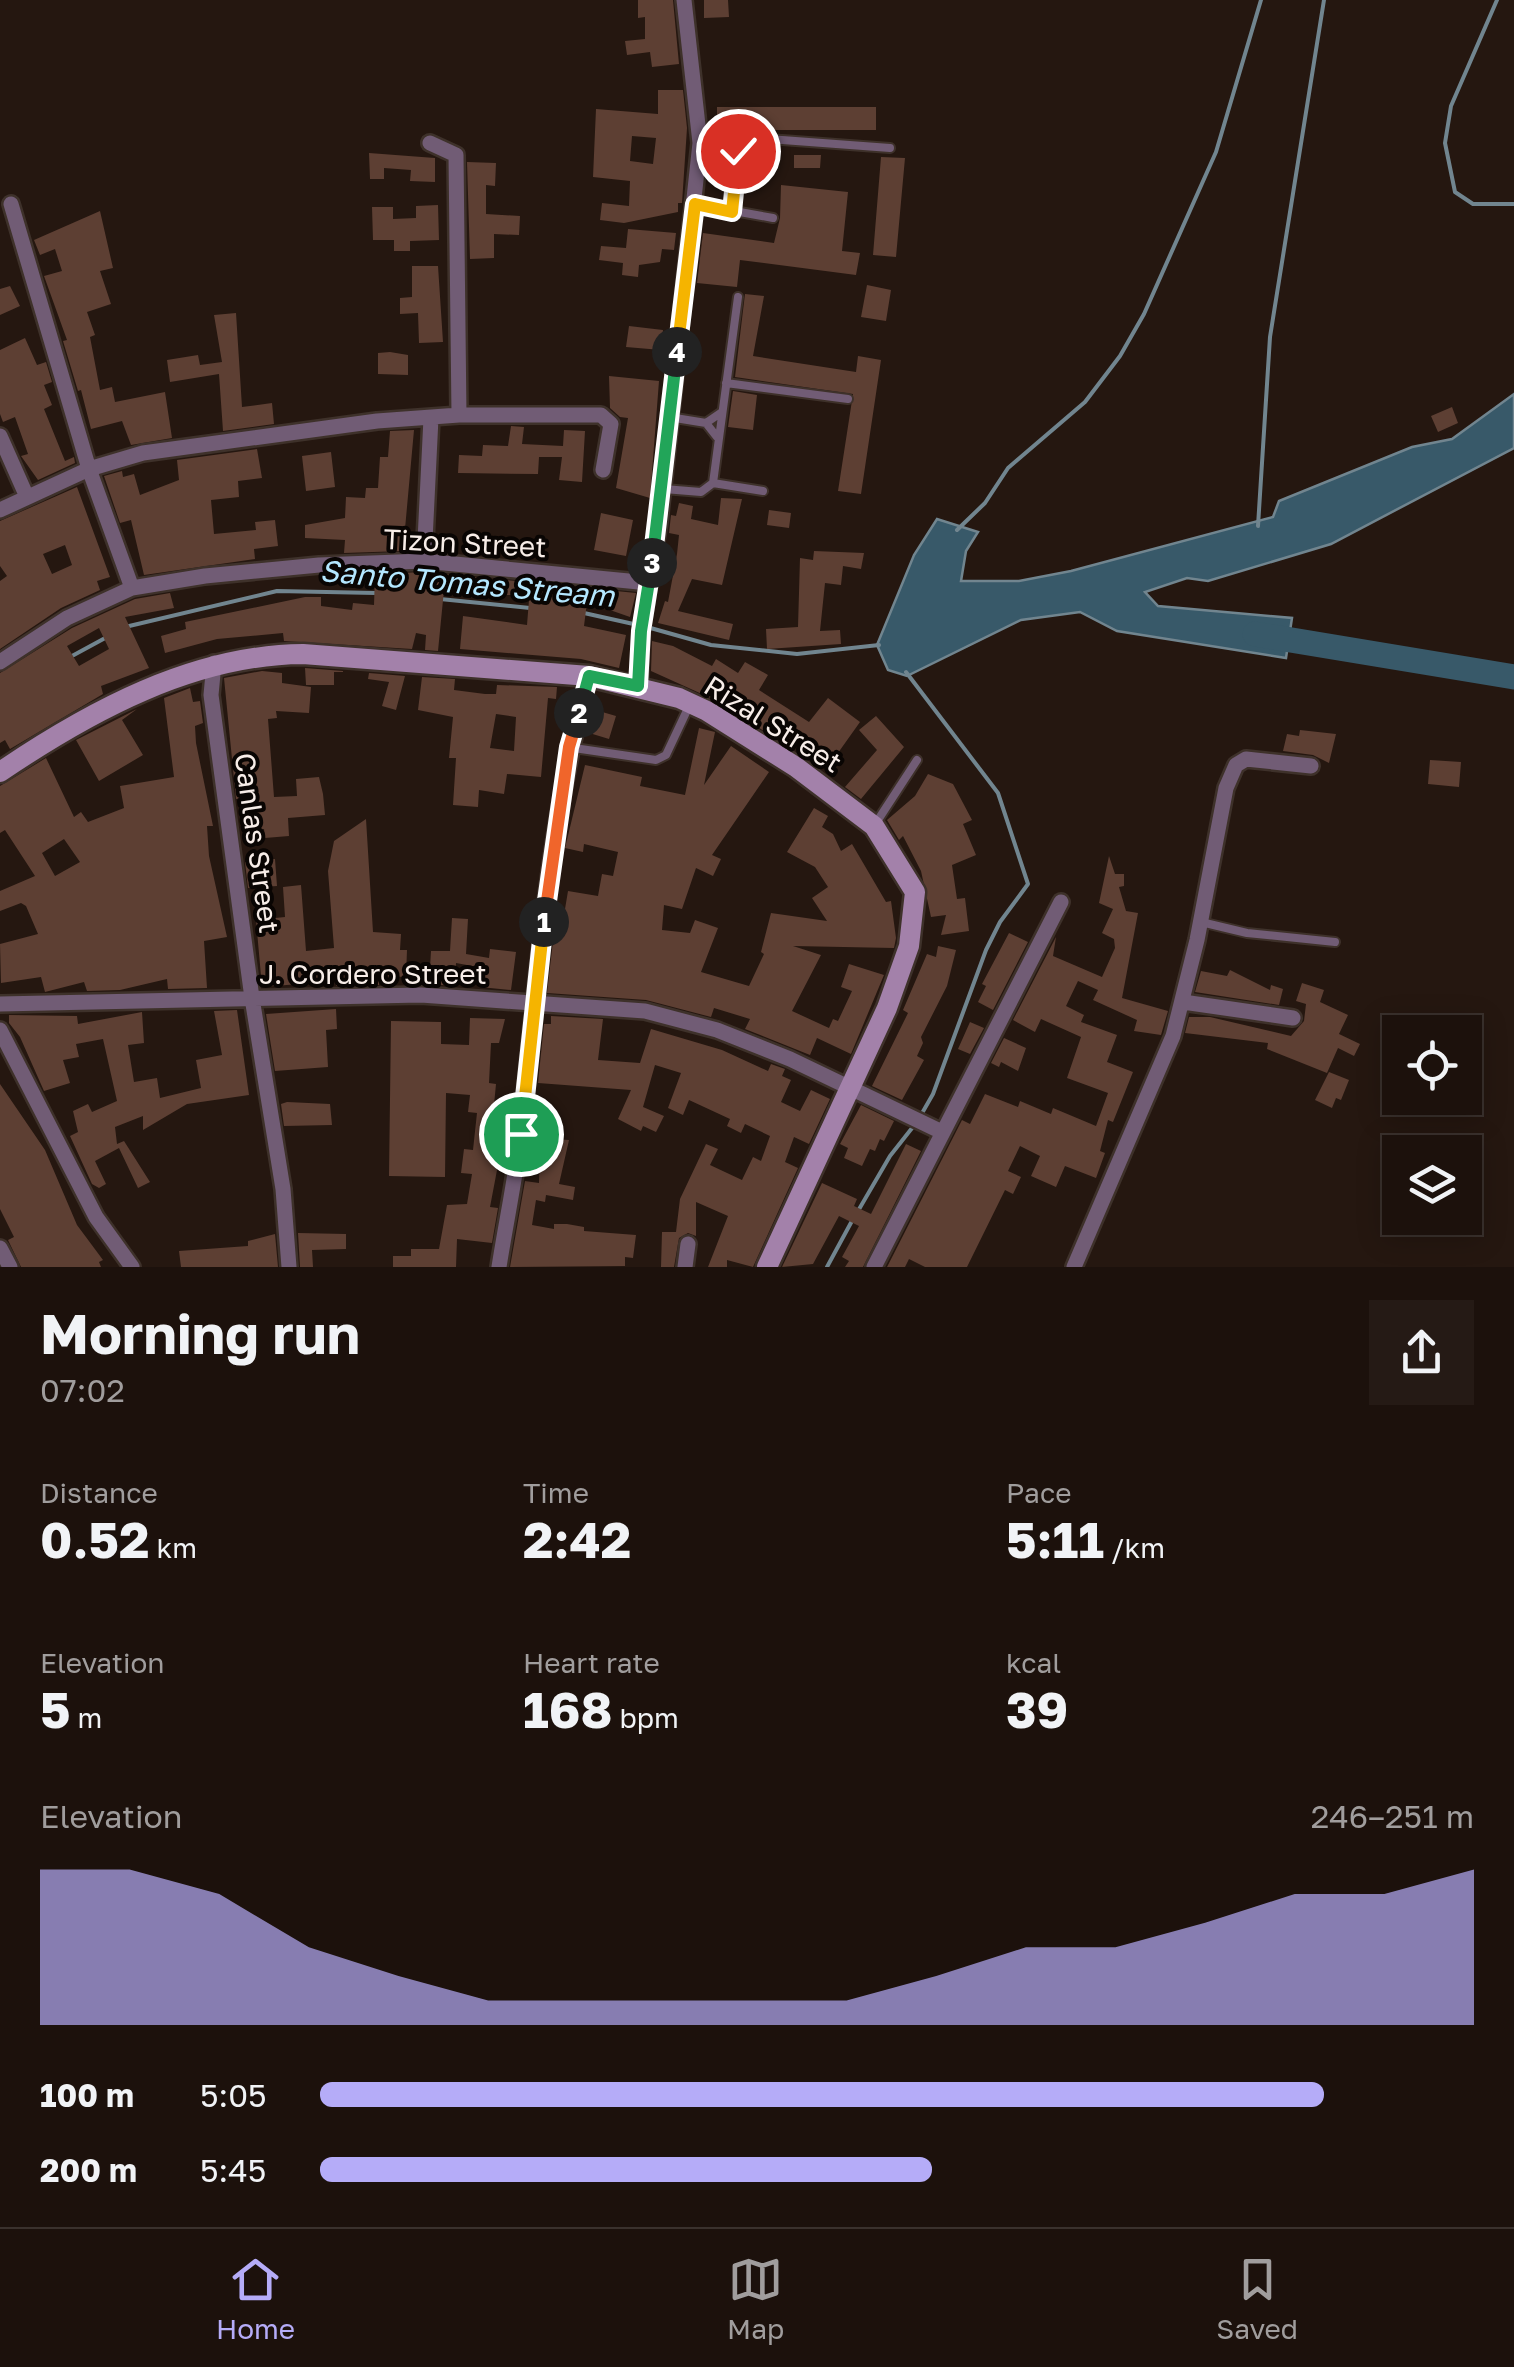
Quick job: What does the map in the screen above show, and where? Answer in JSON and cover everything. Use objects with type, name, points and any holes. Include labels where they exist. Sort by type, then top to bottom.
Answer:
[{"type":"street","points":[[638,686],[641,631],[695,204],[699,104],[684,0]]},
{"type":"street","points":[[430,144],[456,155],[459,415]]},
{"type":"street","points":[[11,204],[89,469],[132,588]]},
{"type":"street","points":[[0,510],[89,469],[143,454],[296,430],[459,415],[601,415],[611,424],[603,470]]},
{"type":"street","points":[[424,561],[432,418]]},
{"type":"street","points":[[0,436],[27,498]]},
{"type":"street","name":"Tizon Street","points":[[0,662],[66,618],[132,588],[320,565],[424,561],[648,583]]},
{"type":"street","name":"Rizal Street","points":[[0,772],[150,688],[214,663],[261,654],[303,654],[589,676],[638,686],[690,703],[820,783],[874,826],[914,892],[915,917],[887,1008],[767,1267]]},
{"type":"street","name":"Canlas Street","points":[[214,663],[212,695],[252,998],[283,1189],[289,1267]]},
{"type":"street","points":[[499,1267],[521,1134],[532,1001],[569,747],[589,676]]},
{"type":"street","points":[[1074,1267],[1184,1002],[1226,788],[1236,765],[1246,759],[1311,766]]},
{"type":"street","points":[[874,1267],[1061,902]]},
{"type":"street","name":"J. Cordero Street","points":[[0,1004],[421,995],[644,1011],[717,1030],[790,1058],[849,1091],[942,1132]]},
{"type":"street","points":[[1184,1002],[1293,1018]]},
{"type":"street","points":[[0,1030],[96,1217],[132,1267]]},
{"type":"street","points":[[685,1267],[688,1244]]},
{"type":"street","points":[[0,1248],[10,1267]]},
{"type":"lane","points":[[732,212],[734,163],[744,142],[754,138],[890,148]]},
{"type":"lane","points":[[695,204],[772,218]]},
{"type":"lane","points":[[713,483],[738,296]]},
{"type":"lane","points":[[726,383],[848,399]]},
{"type":"lane","points":[[706,423],[722,412]]},
{"type":"lane","points":[[669,417],[706,423],[717,437]]},
{"type":"lane","points":[[660,488],[701,492],[713,483],[763,491]]},
{"type":"lane","points":[[569,747],[656,760],[666,755],[690,703]]},
{"type":"lane","points":[[874,826],[917,760]]},
{"type":"lane","points":[[1201,922],[1247,933],[1334,942]]},
{"type":"water","points":[[1514,394],[1514,448],[1331,544],[1208,581],[1187,578],[1145,592],[1158,606],[1292,618],[1286,658],[1117,631],[1080,612],[1021,620],[907,676],[888,670],[877,645],[914,555],[937,519],[978,532],[966,551],[961,581],[1019,581],[1071,571],[1273,517],[1279,501],[1412,447],[1452,439]]},
{"type":"building","points":[[638,0],[673,0],[679,64],[652,67],[650,52],[627,55],[625,41],[645,39],[645,17],[638,18]]},
{"type":"building","points":[[704,0],[728,0],[729,17],[704,18]]},
{"type":"building","points":[[658,90],[683,90],[687,128],[682,203],[678,203],[678,212],[624,223],[600,220],[602,203],[629,206],[630,181],[593,177],[596,109],[658,114]],"holes":[[[632,136],[656,138],[653,164],[630,161]]]},
{"type":"building","points":[[717,107],[876,107],[876,130],[717,130]]},
{"type":"building","points":[[369,153],[435,158],[435,182],[410,181],[411,170],[384,168],[384,179],[370,179]]},
{"type":"building","points":[[794,155],[821,155],[820,168],[794,168]]},
{"type":"building","points":[[881,157],[905,158],[896,257],[873,255]]},
{"type":"building","points":[[467,162],[496,163],[495,186],[486,185],[486,214],[520,216],[519,235],[494,234],[494,258],[470,259]]},
{"type":"building","points":[[781,185],[848,192],[842,251],[860,253],[856,275],[740,260],[737,287],[697,283],[703,233],[774,243]]},
{"type":"building","points":[[438,205],[439,240],[410,241],[410,251],[394,251],[394,240],[373,240],[372,207],[393,207],[393,219],[416,218],[416,206]]},
{"type":"building","points":[[100,211],[113,268],[100,271],[111,304],[87,312],[95,335],[90,337],[100,390],[112,387],[115,402],[165,392],[172,438],[131,445],[122,421],[91,429],[81,390],[78,391],[63,341],[67,340],[44,276],[62,271],[55,249],[40,255],[34,240]]},
{"type":"building","points":[[628,229],[676,233],[674,250],[662,249],[660,262],[639,265],[638,277],[622,275],[623,263],[599,260],[601,246],[626,248]]},
{"type":"building","points":[[412,266],[438,266],[443,342],[419,343],[418,313],[400,314],[400,298],[412,297]]},
{"type":"building","points":[[867,285],[891,290],[886,321],[861,317]]},
{"type":"building","points":[[10,286],[20,306],[0,315],[0,289]]},
{"type":"building","points":[[745,294],[764,296],[753,356],[856,372],[858,356],[881,360],[861,494],[838,491],[853,394],[735,377]]},
{"type":"building","points":[[236,313],[242,407],[272,403],[274,424],[223,431],[219,374],[170,382],[167,360],[198,355],[200,365],[222,362],[214,315]]},
{"type":"building","points":[[629,326],[663,330],[661,350],[626,347]]},
{"type":"building","points":[[25,338],[37,365],[46,362],[52,382],[44,385],[52,405],[44,409],[65,461],[74,457],[75,463],[38,480],[21,456],[28,454],[15,417],[3,422],[0,414],[0,350]]},
{"type":"building","points":[[378,353],[408,355],[408,375],[378,374]]},
{"type":"building","points":[[609,376],[659,381],[650,498],[616,488],[628,418],[620,417],[610,408]]},
{"type":"building","points":[[733,391],[757,395],[753,430],[728,427]]},
{"type":"building","points":[[1452,407],[1458,423],[1438,432],[1431,416]]},
{"type":"building","points":[[511,426],[524,427],[522,444],[563,446],[564,430],[585,431],[582,482],[559,480],[562,457],[539,457],[538,474],[458,473],[459,455],[482,456],[483,445],[508,446]]},
{"type":"building","points":[[414,430],[403,551],[344,553],[345,540],[305,538],[305,525],[345,518],[346,497],[365,498],[366,488],[378,488],[380,457],[388,457],[390,431]]},
{"type":"building","points":[[257,449],[262,478],[238,481],[239,497],[211,500],[214,534],[256,530],[255,522],[275,520],[278,546],[254,549],[255,559],[144,575],[131,520],[120,523],[104,476],[122,471],[123,477],[134,474],[140,495],[179,480],[177,460]]},
{"type":"building","points":[[331,452],[335,487],[306,491],[302,456]]},
{"type":"building","points":[[77,487],[110,577],[97,581],[100,590],[61,608],[0,649],[0,581],[7,576],[0,566],[0,521]],"holes":[[[65,545],[72,565],[52,574],[43,554]]]},
{"type":"building","points":[[721,498],[742,499],[722,585],[692,579],[678,611],[733,624],[729,640],[658,623],[665,601],[668,602],[677,554],[679,535],[669,533],[671,515],[676,516],[679,503],[693,506],[691,519],[718,525]]},
{"type":"building","points":[[769,510],[791,513],[789,528],[767,525]]},
{"type":"building","points":[[601,513],[633,520],[626,556],[594,550]]},
{"type":"building","points":[[814,551],[864,553],[861,569],[843,566],[841,585],[825,583],[820,631],[840,630],[841,644],[767,649],[766,629],[798,627],[800,558],[813,560]]},
{"type":"building","points":[[424,572],[636,593],[630,617],[587,602],[584,626],[626,635],[619,668],[581,659],[460,649],[463,616],[527,625],[529,600],[522,600],[523,595],[497,595],[497,590],[444,590],[438,651],[425,650],[426,635],[416,633],[412,649],[284,641],[283,633],[217,639],[165,653],[161,636],[186,629],[185,622],[305,597],[321,597],[321,606],[352,610],[353,603],[374,605],[375,574]]},
{"type":"building","points":[[170,593],[174,608],[125,617],[149,668],[101,686],[103,694],[10,749],[5,740],[0,743],[0,673],[72,628],[135,599]],"holes":[[[99,628],[109,649],[79,666],[67,646]]]},
{"type":"building","points":[[652,641],[673,646],[712,666],[716,659],[738,673],[745,662],[768,675],[759,690],[809,722],[828,698],[860,722],[828,767],[791,741],[788,746],[713,699],[651,671]]},
{"type":"building","points":[[305,668],[343,672],[334,672],[334,685],[306,685]]},
{"type":"building","points":[[262,671],[282,673],[282,683],[311,687],[309,713],[276,711],[277,718],[268,719],[274,797],[297,796],[296,779],[319,777],[323,794],[325,815],[288,818],[289,836],[265,838],[264,829],[246,831],[243,798],[236,799],[224,678]]},
{"type":"building","points":[[369,673],[405,676],[396,710],[382,706],[389,682],[368,679]]},
{"type":"building","points":[[422,677],[455,679],[454,690],[485,694],[496,694],[497,685],[557,687],[556,699],[548,698],[541,777],[507,774],[504,794],[479,790],[478,807],[453,805],[456,758],[449,758],[453,717],[418,710]],"holes":[[[496,714],[516,717],[514,751],[490,748]]]},
{"type":"building","points":[[190,688],[193,702],[200,701],[203,723],[195,726],[196,743],[213,826],[207,826],[209,856],[227,937],[204,941],[207,988],[168,989],[167,979],[120,990],[87,991],[84,982],[45,992],[41,977],[1,983],[0,944],[38,934],[26,906],[21,903],[0,911],[0,891],[35,876],[5,830],[0,833],[0,786],[46,758],[74,817],[81,812],[88,822],[124,808],[120,786],[174,777],[164,698]],"holes":[[[64,839],[80,862],[55,876],[42,853]]]},
{"type":"building","points":[[137,709],[122,720],[143,755],[99,781],[76,740]]},
{"type":"building","points":[[592,709],[616,716],[609,739],[586,732]]},
{"type":"building","points":[[876,716],[904,747],[861,799],[845,787],[877,750],[859,730]]},
{"type":"building","points":[[699,728],[715,732],[704,785],[731,746],[769,772],[712,855],[721,859],[713,876],[696,868],[682,909],[664,905],[662,930],[690,933],[695,920],[718,928],[701,972],[749,986],[764,954],[761,952],[771,913],[827,921],[812,898],[828,887],[815,867],[787,852],[814,808],[828,816],[822,827],[833,834],[841,851],[852,844],[886,902],[891,901],[896,938],[894,948],[793,946],[821,955],[792,1011],[829,1028],[833,1019],[838,1021],[852,991],[841,987],[849,964],[884,975],[851,1054],[817,1038],[810,1055],[745,1029],[750,1019],[714,1008],[711,1017],[646,1000],[547,993],[556,915],[564,915],[568,891],[598,896],[602,874],[613,876],[618,852],[584,844],[583,852],[565,848],[585,765],[642,777],[640,786],[685,795]]},
{"type":"building","points":[[1300,730],[1336,734],[1329,763],[1313,755],[1283,751],[1287,734],[1299,736]]},
{"type":"building","points":[[1430,760],[1461,762],[1459,787],[1428,784]]},
{"type":"building","points":[[928,774],[953,784],[972,820],[963,824],[976,855],[952,865],[957,899],[965,898],[969,931],[941,935],[946,915],[931,917],[921,871],[903,836],[899,840],[887,820],[915,796]]},
{"type":"building","points":[[366,819],[373,932],[401,934],[400,950],[407,950],[406,977],[379,976],[379,985],[336,986],[336,981],[262,987],[256,920],[285,917],[283,887],[301,885],[306,951],[334,948],[328,871],[334,841]]},
{"type":"building","points":[[1109,856],[1115,874],[1124,874],[1124,886],[1119,887],[1126,911],[1138,913],[1122,998],[1168,1011],[1161,1035],[1134,1031],[1137,1020],[1093,1000],[1098,990],[1078,981],[1066,1006],[1084,1015],[1081,1022],[1117,1035],[1107,1062],[1133,1072],[1113,1122],[1108,1120],[1100,1151],[1105,1153],[1096,1178],[1065,1166],[1056,1187],[1031,1176],[1040,1156],[1020,1146],[1008,1171],[1021,1177],[1013,1194],[1005,1190],[967,1267],[925,1267],[909,1259],[905,1267],[887,1267],[962,1120],[970,1124],[985,1094],[1018,1107],[1020,1101],[1051,1114],[1053,1108],[1096,1126],[1108,1093],[1067,1078],[1081,1037],[1041,1019],[1035,1032],[1013,1020],[1056,937],[1053,956],[1102,977],[1115,948],[1114,939],[1102,933],[1113,909],[1099,903]]},
{"type":"building","points":[[275,859],[277,886],[248,888],[245,862]]},
{"type":"building","points":[[452,918],[468,919],[466,954],[489,958],[490,949],[516,952],[511,990],[480,987],[483,968],[456,963],[455,986],[429,984],[431,951],[450,951]]},
{"type":"building","points":[[1009,933],[1028,942],[993,1010],[978,1002],[986,986],[982,984]]},
{"type":"building","points":[[938,946],[956,950],[947,986],[921,1037],[923,1043],[917,1056],[924,1060],[902,1100],[872,1086],[908,1013],[903,1010],[927,954],[936,957]]},
{"type":"building","points":[[1230,970],[1270,990],[1271,985],[1283,989],[1279,1005],[1195,992],[1201,971],[1227,976]]},
{"type":"building","points":[[1302,983],[1324,990],[1320,1002],[1348,1015],[1339,1034],[1360,1044],[1354,1056],[1338,1048],[1327,1073],[1267,1049],[1268,1043],[1185,1033],[1189,1017],[1210,1017],[1291,1036],[1304,1021],[1306,1004],[1296,1001]]},
{"type":"building","points":[[336,1009],[337,1029],[326,1030],[328,1067],[275,1071],[266,1014]]},
{"type":"building","points":[[237,1010],[249,1095],[187,1104],[143,1130],[143,1116],[115,1127],[117,1144],[124,1141],[150,1182],[138,1188],[119,1148],[95,1161],[106,1184],[99,1188],[92,1184],[70,1136],[78,1132],[73,1111],[88,1104],[92,1112],[117,1101],[103,1039],[76,1044],[79,1057],[63,1060],[70,1083],[44,1091],[20,1037],[9,1023],[9,1015],[77,1016],[78,1024],[142,1012],[144,1043],[128,1045],[134,1082],[157,1078],[160,1098],[201,1088],[196,1060],[222,1055],[214,1011]]},
{"type":"building","points":[[551,1016],[603,1019],[598,1060],[640,1063],[651,1029],[722,1050],[768,1071],[771,1064],[785,1069],[782,1076],[791,1080],[781,1102],[800,1111],[811,1090],[830,1099],[809,1144],[794,1137],[785,1162],[798,1168],[753,1267],[727,1260],[727,1267],[708,1267],[728,1216],[696,1202],[696,1236],[688,1233],[679,1238],[674,1267],[661,1267],[662,1232],[676,1232],[680,1199],[706,1144],[718,1149],[710,1165],[742,1180],[753,1157],[761,1161],[770,1136],[745,1124],[741,1133],[727,1126],[730,1119],[689,1100],[683,1115],[668,1108],[681,1073],[655,1065],[643,1107],[664,1116],[656,1132],[643,1126],[641,1131],[618,1119],[631,1090],[538,1083],[544,1024],[551,1024]]},
{"type":"building","points":[[470,1018],[505,1019],[499,1043],[491,1043],[489,1083],[496,1084],[494,1105],[509,1107],[490,1207],[498,1208],[492,1243],[457,1239],[456,1267],[393,1267],[393,1256],[411,1256],[411,1249],[439,1249],[447,1205],[467,1204],[472,1174],[461,1173],[464,1149],[473,1150],[477,1113],[468,1112],[470,1095],[446,1093],[445,1177],[389,1176],[391,1021],[441,1022],[441,1044],[469,1045]]},
{"type":"building","points":[[970,1022],[984,1028],[970,1054],[958,1049]]},
{"type":"building","points":[[1004,1038],[1026,1048],[1018,1071],[1001,1062],[999,1067],[991,1063]]},
{"type":"building","points":[[1329,1072],[1349,1080],[1341,1100],[1336,1098],[1332,1108],[1315,1100]]},
{"type":"building","points":[[0,1084],[45,1150],[77,1225],[103,1260],[99,1262],[101,1267],[21,1267],[8,1240],[14,1237],[0,1209]]},
{"type":"building","points":[[281,1104],[330,1104],[332,1125],[284,1126]]},
{"type":"building","points":[[861,1105],[894,1121],[884,1141],[880,1139],[875,1151],[870,1149],[862,1166],[844,1158],[848,1148],[840,1144]]},
{"type":"building","points":[[540,1138],[569,1140],[559,1184],[575,1187],[573,1200],[546,1195],[545,1202],[536,1200],[532,1225],[554,1229],[554,1224],[567,1224],[584,1227],[584,1231],[636,1235],[633,1258],[625,1257],[625,1266],[510,1267],[525,1181],[539,1183]]},
{"type":"building","points":[[906,1144],[921,1151],[863,1267],[845,1267],[849,1261],[842,1257],[859,1226],[839,1216],[813,1264],[782,1267],[822,1183],[857,1199],[854,1206],[871,1214]]},
{"type":"building","points":[[298,1233],[346,1234],[346,1249],[312,1250],[313,1267],[300,1267]]},
{"type":"building","points":[[275,1234],[278,1267],[181,1267],[179,1251],[248,1246],[248,1241]]},
{"type":"waterway","points":[[957,530],[985,503],[1008,468],[1085,402],[1120,356],[1144,314],[1216,152],[1261,0]]},
{"type":"waterway","points":[[1258,526],[1270,337],[1324,0]]},
{"type":"waterway","points":[[1497,0],[1451,106],[1445,143],[1455,192],[1473,204],[1514,204]]},
{"type":"waterway","name":"Santo Tomas Stream","points":[[125,627],[277,591],[376,593]]},
{"type":"waterway","name":"Santo Tomas Stream","points":[[440,599],[530,608]]},
{"type":"waterway","name":"Santo Tomas Stream","points":[[584,613],[638,625]]},
{"type":"waterway","name":"Santo Tomas Stream","points":[[647,627],[711,645],[797,654],[879,645]]},
{"type":"waterway","points":[[1255,634],[1514,677]]},
{"type":"waterway","name":"Santo Tomas Stream","points":[[72,656],[107,637]]},
{"type":"waterway","name":"Santo Tomas Stream","points":[[906,672],[998,793],[1028,884],[1000,922],[986,950],[933,1094],[921,1115]]},
{"type":"waterway","name":"Santo Tomas Stream","points":[[858,1211],[890,1156],[916,1123]]},
{"type":"waterway","name":"Santo Tomas Stream","points":[[827,1267],[853,1219]]},
{"type":"route","points":[[521,1134],[532,1001],[569,747],[589,676],[638,686],[641,631],[660,512],[658,500],[695,204],[732,212],[738,151]]}]
